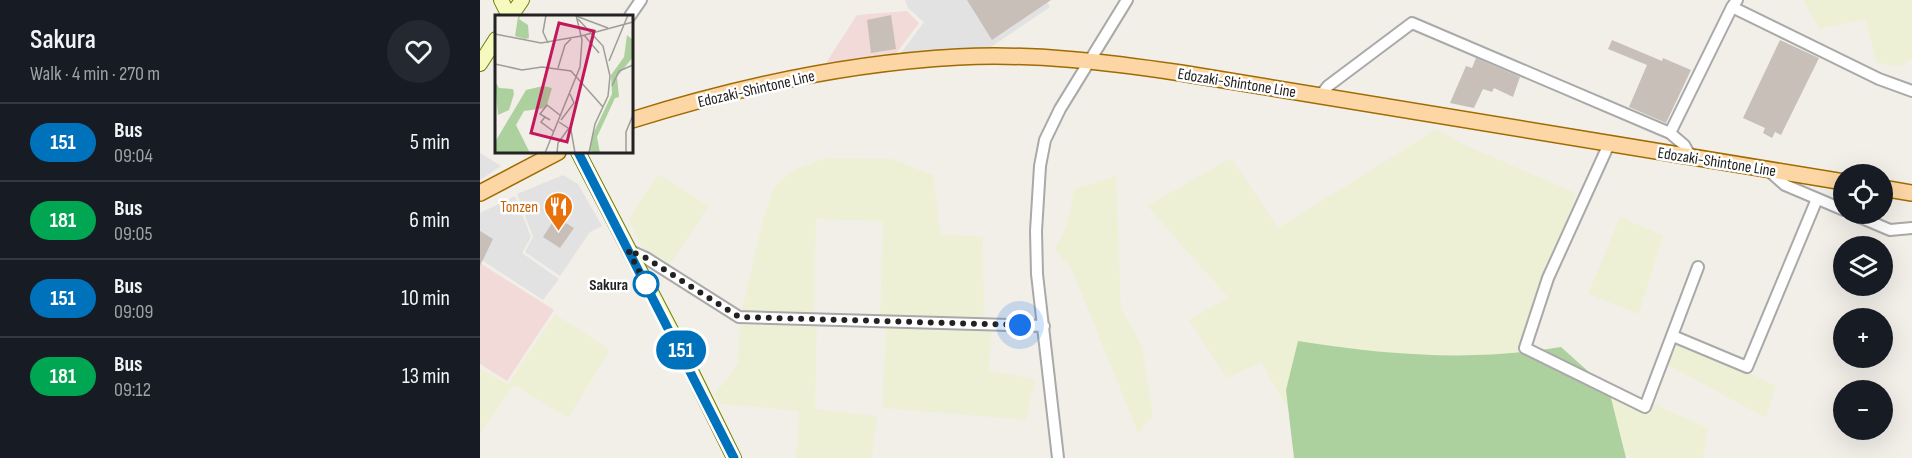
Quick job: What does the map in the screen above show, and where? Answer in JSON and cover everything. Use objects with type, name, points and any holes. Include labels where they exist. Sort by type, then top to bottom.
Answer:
[{"type":"main road","name":"Edozaki-Shintone Line","points":[[633,120],[666,109],[810,74],[864,66],[960,57],[1013,57],[1089,61],[1181,73],[1833,180]]},
{"type":"main road","points":[[480,193],[556,153]]},
{"type":"main road","points":[[1893,190],[1912,193]]},
{"type":"street","points":[[501,0],[509,15]]},
{"type":"street","points":[[511,15],[522,0]]},
{"type":"street","points":[[631,15],[641,0]]},
{"type":"street","points":[[1059,458],[1037,274],[1036,231],[1040,166],[1045,140],[1060,109],[1127,0]]},
{"type":"street","points":[[1670,133],[1735,3],[1879,79],[1912,91]]},
{"type":"street","points":[[1320,96],[1328,86],[1412,23],[1670,133],[1684,145],[1691,157]]},
{"type":"street","points":[[480,64],[495,41]]},
{"type":"street","points":[[1610,144],[1548,278],[1525,348],[1645,407],[1698,267]]},
{"type":"street","points":[[579,153],[734,458]]},
{"type":"street","points":[[1767,169],[1785,185],[1833,206]]},
{"type":"street","points":[[1673,336],[1747,367],[1817,199]]},
{"type":"street","points":[[1876,224],[1890,230],[1912,228]]},
{"type":"street","points":[[628,250],[646,258],[739,317],[1044,326]]},
{"type":"shaded area","points":[[905,0],[1046,0],[1050,7],[991,47],[900,54],[924,22],[908,8]]},
{"type":"shaded area","points":[[907,11],[919,23],[896,54],[826,63],[857,15]]},
{"type":"shaded area","points":[[480,153],[501,166],[480,180]]},
{"type":"shaded area","points":[[563,175],[578,184],[602,226],[590,232],[560,276],[525,252],[533,237],[517,194]]},
{"type":"shaded area","points":[[515,196],[531,237],[522,253],[559,279],[543,300],[480,259],[480,213]]},
{"type":"shaded area","points":[[480,263],[554,310],[507,381],[480,364]]},
{"type":"green space","points":[[1803,0],[1912,0],[1912,59],[1900,66],[1877,63],[1865,19],[1820,29]]},
{"type":"green space","points":[[1437,129],[1465,145],[1576,193],[1547,284],[1518,345],[1708,428],[1703,458],[1630,458],[1630,456],[1574,453],[1530,458],[1289,411],[1261,362],[1227,378],[1189,320],[1228,297],[1147,206],[1231,158],[1278,228]]},
{"type":"green space","points":[[826,158],[892,159],[933,175],[941,234],[983,237],[984,322],[880,318],[883,221],[816,219],[814,315],[741,313],[763,220],[774,187],[793,170]]},
{"type":"green space","points":[[658,174],[709,206],[669,265],[642,247],[629,219]]},
{"type":"green space","points":[[1116,176],[1121,308],[1142,346],[1153,416],[1138,433],[1071,268],[1055,250],[1068,222],[1074,189]]},
{"type":"green space","points":[[1620,217],[1663,235],[1639,314],[1588,294]]},
{"type":"green space","points":[[555,314],[610,350],[568,418],[514,385],[480,433],[480,369],[508,384]]},
{"type":"green space","points":[[740,324],[817,327],[815,409],[877,416],[872,458],[796,458],[799,411],[721,404],[714,395],[738,364]]},
{"type":"green space","points":[[886,328],[991,331],[989,371],[1035,379],[1026,420],[882,408]]},
{"type":"green space","points":[[1674,337],[1776,386],[1766,418],[1661,361]]},
{"type":"green space","points":[[1298,341],[1364,350],[1430,355],[1528,352],[1561,347],[1609,390],[1626,458],[1294,458],[1286,390]]},
{"type":"building","points":[[967,0],[1051,0],[992,40]]},
{"type":"building","points":[[891,15],[896,49],[871,53],[867,20]]},
{"type":"building","points":[[1612,40],[1662,61],[1663,58],[1691,70],[1666,123],[1629,107],[1647,65],[1608,49]]},
{"type":"building","points":[[1780,40],[1819,58],[1781,135],[1775,132],[1772,138],[1763,133],[1765,128],[1743,118]]},
{"type":"building","points":[[1476,58],[1520,77],[1513,97],[1494,88],[1492,92],[1483,89],[1474,108],[1450,103],[1466,66],[1472,68]]},
{"type":"building","name":"Tonzen","points":[[556,217],[574,228],[560,248],[543,237]]},
{"type":"building","points":[[480,231],[493,239],[480,266]]},
{"type":"bus line","name":"151","points":[[579,153],[734,458]]},
{"type":"place","name":"Tonzen","points":[[559,232]]},
{"type":"place","name":"Sakura","points":[[646,284]]},
{"type":"route","points":[[646,284],[650,292],[628,250],[646,258],[739,317],[1020,325]]}]
